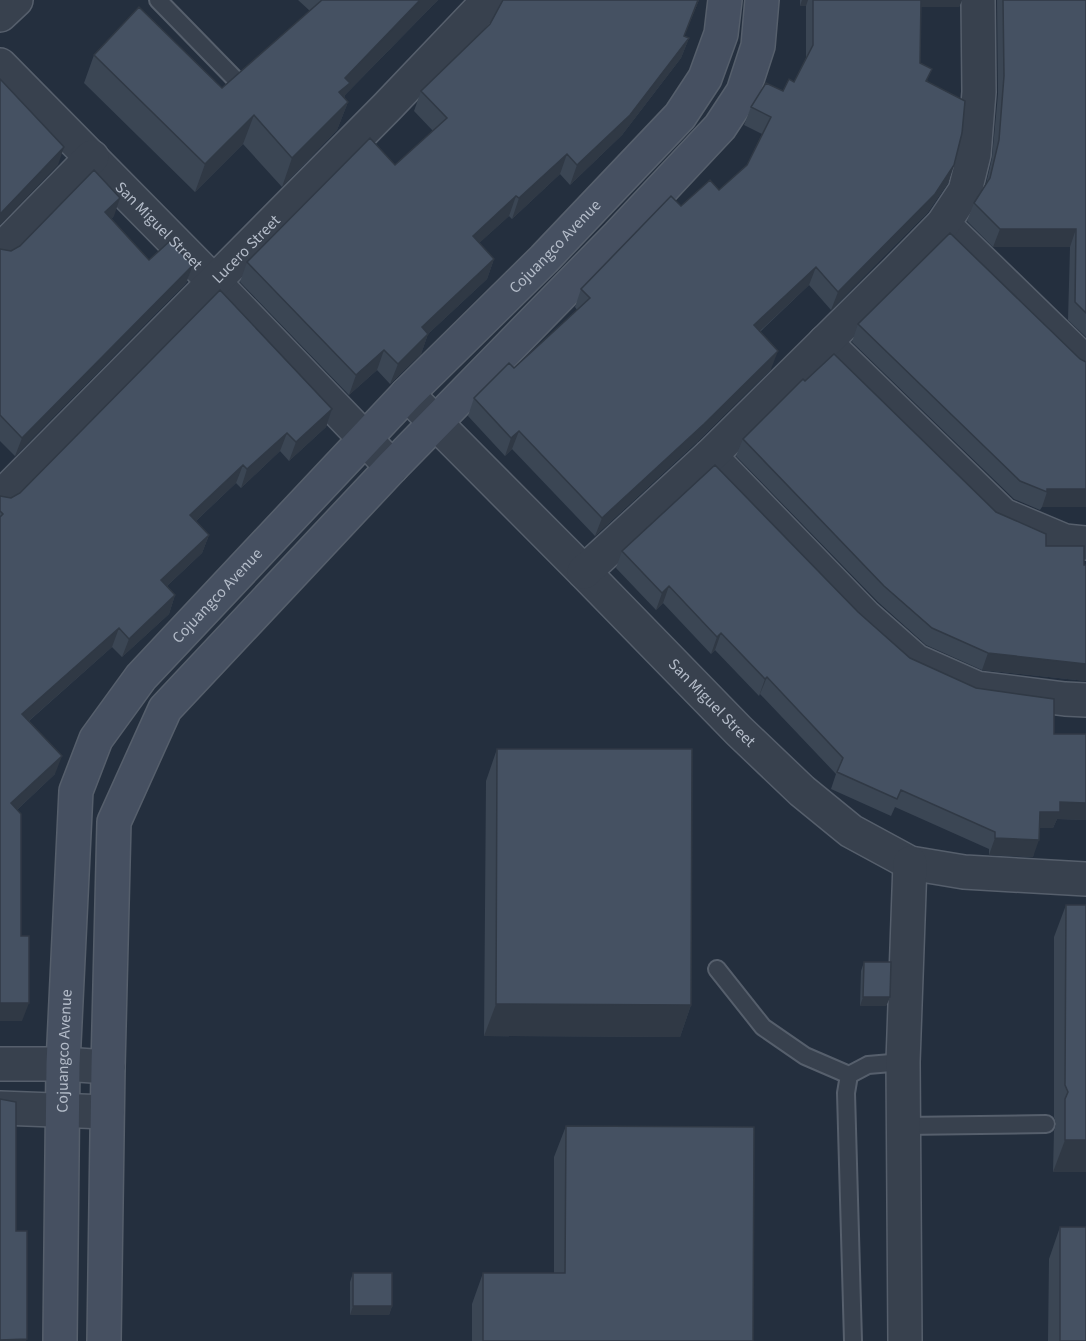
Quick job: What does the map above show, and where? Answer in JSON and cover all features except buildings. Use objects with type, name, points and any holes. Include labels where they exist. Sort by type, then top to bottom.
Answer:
[{"type":"main road","name":"Cojuangco Avenue","points":[[60,1341],[63,1064],[76,791],[96,739],[141,676],[406,394],[544,259],[680,116],[705,78],[721,34],[725,0]]},
{"type":"main road","points":[[104,1341],[114,822],[165,709],[392,467],[618,236],[720,127],[742,92],[758,46],[762,0]]},
{"type":"street","points":[[0,15],[16,0]]},
{"type":"street","name":"Lucero Street","points":[[0,498],[215,283],[489,0]]},
{"type":"street","points":[[584,572],[710,456],[943,224],[965,191],[974,154],[979,92],[978,0]]},
{"type":"street","name":"San Miguel Street","points":[[0,65],[392,467]]},
{"type":"street","points":[[0,251],[92,158]]},
{"type":"street","points":[[943,224],[1086,363]]},
{"type":"street","points":[[825,342],[1002,515],[1065,541],[1086,543]]},
{"type":"street","name":"San Miguel Street","points":[[406,394],[584,572],[739,732],[802,791],[851,831],[910,863],[964,872],[1086,879]]},
{"type":"street","points":[[710,456],[865,616],[916,661],[977,688],[1086,700]]},
{"type":"street","points":[[905,1341],[903,1062],[910,863]]},
{"type":"street","points":[[0,1064],[108,1067]]},
{"type":"street","points":[[0,1108],[107,1112]]},
{"type":"lane","points":[[158,0],[237,81]]},
{"type":"lane","points":[[717,969],[763,1027],[805,1056],[849,1075]]},
{"type":"lane","points":[[849,1075],[868,1065],[903,1062]]},
{"type":"lane","points":[[849,1075],[846,1093],[853,1341]]},
{"type":"lane","points":[[904,1126],[1046,1124]]}]
